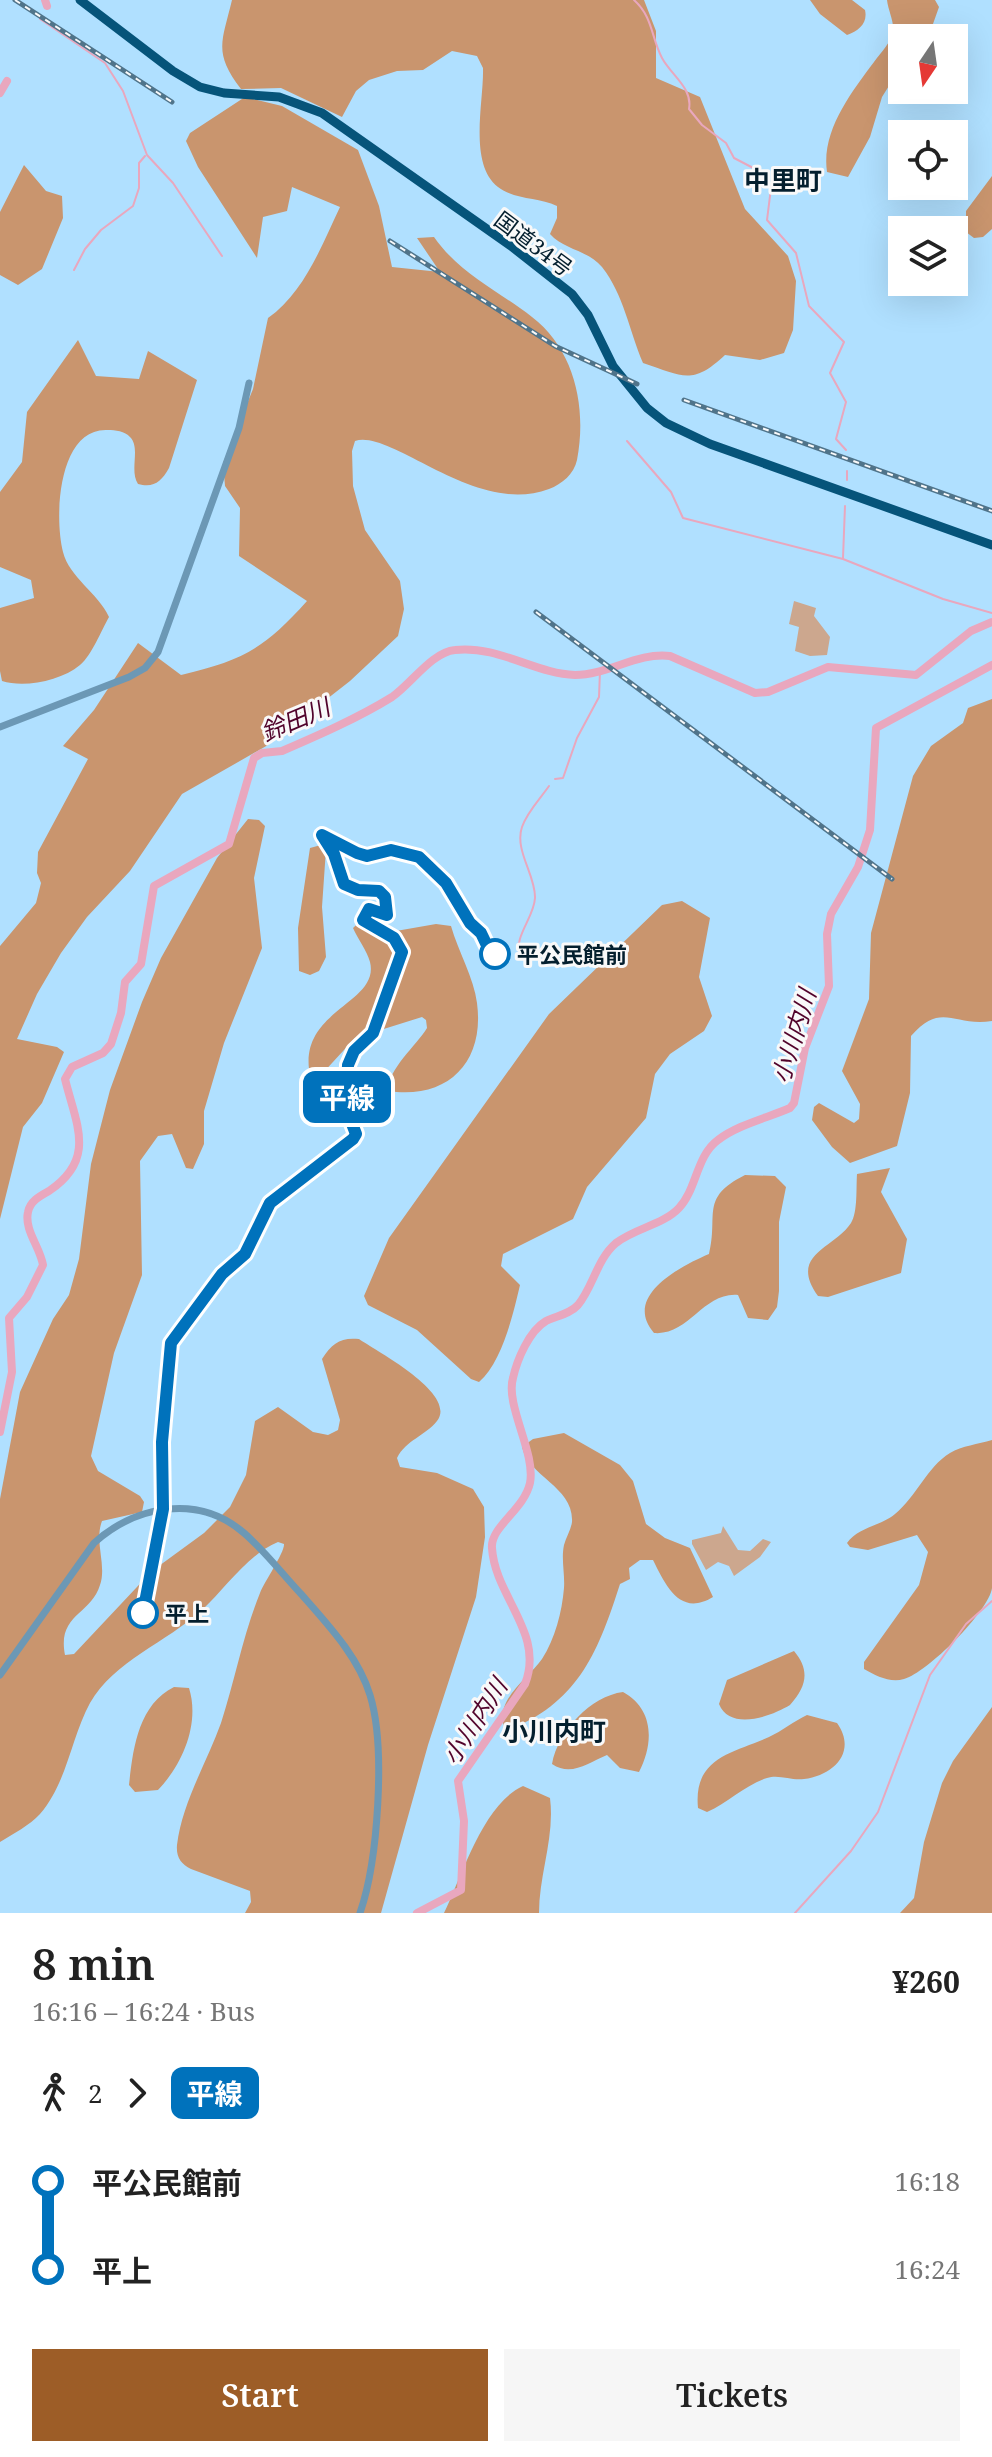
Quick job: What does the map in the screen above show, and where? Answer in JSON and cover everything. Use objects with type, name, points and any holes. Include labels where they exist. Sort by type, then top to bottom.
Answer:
[{"type":"highway","name":"国道34号","points":[[80,0],[173,71],[200,87],[224,93],[279,97],[322,113],[549,273],[572,294],[596,330],[613,366],[647,408],[666,423],[710,444],[992,545]]},
{"type":"street","points":[[0,727],[129,677],[145,668],[158,652],[239,428],[249,383]]},
{"type":"street","points":[[0,1675],[94,1543],[111,1528],[146,1511],[186,1509],[212,1515],[244,1532],[347,1650],[366,1684],[374,1715],[374,1842],[360,1913]]},
{"type":"shaded area","points":[[232,0],[644,0],[656,31],[656,78],[700,97],[745,209],[788,256],[796,281],[793,330],[784,353],[760,360],[725,355],[704,371],[687,376],[643,363],[610,278],[596,261],[562,244],[550,234],[557,218],[557,206],[505,191],[489,176],[480,148],[483,68],[477,56],[452,51],[423,70],[397,71],[369,80],[356,91],[342,117],[281,88],[241,89],[223,56],[223,37]]},
{"type":"shaded area","points":[[810,0],[852,0],[865,10],[864,23],[847,35],[820,14]]},
{"type":"shaded area","points":[[887,0],[935,0],[939,7],[933,24],[893,23]]},
{"type":"shaded area","points":[[888,43],[888,87],[870,137],[848,177],[827,172],[826,157],[833,127],[856,86]]},
{"type":"shaded area","points":[[245,97],[282,106],[358,150],[379,206],[392,267],[440,272],[417,238],[434,237],[467,272],[547,330],[568,363],[574,381],[580,420],[577,460],[567,478],[549,489],[521,494],[493,492],[465,483],[391,447],[371,441],[355,441],[352,451],[353,486],[365,530],[400,581],[404,609],[398,636],[350,681],[268,745],[182,794],[130,871],[87,917],[61,953],[37,994],[17,1039],[57,1047],[64,1052],[42,1103],[23,1127],[0,1219],[0,946],[36,903],[41,883],[37,873],[38,852],[88,759],[63,746],[94,710],[138,643],[181,675],[237,658],[265,642],[307,601],[239,556],[240,508],[225,486],[223,463],[253,389],[268,318],[281,308],[302,282],[340,207],[292,187],[287,211],[263,217],[257,258],[198,167],[186,141],[190,133]]},
{"type":"shaded area","points":[[24,165],[46,191],[62,196],[63,218],[42,269],[18,285],[0,275],[0,212]]},
{"type":"shaded area","points":[[992,176],[992,229],[983,237],[974,238],[968,234],[966,211]]},
{"type":"shaded area","points":[[78,340],[96,376],[139,379],[148,351],[197,380],[169,468],[156,483],[138,484],[134,472],[135,447],[125,433],[108,430],[91,433],[79,443],[69,458],[60,497],[63,552],[71,569],[109,617],[88,655],[72,671],[42,682],[11,683],[2,681],[0,671],[0,608],[34,598],[31,580],[0,567],[0,492],[22,462],[27,412]]},
{"type":"shaded area","points":[[794,601],[816,608],[814,616],[830,637],[827,655],[810,656],[795,651],[799,627],[789,624]]},
{"type":"shaded area","points":[[992,699],[992,1021],[940,1017],[931,1020],[911,1036],[910,1093],[897,1146],[850,1163],[832,1147],[812,1120],[814,1107],[819,1103],[854,1123],[859,1119],[860,1104],[842,1071],[869,999],[871,933],[913,776],[931,746],[963,723],[968,708]]},
{"type":"shaded area","points":[[248,819],[259,820],[265,826],[254,878],[262,948],[224,1043],[204,1111],[204,1144],[193,1169],[186,1168],[172,1134],[158,1136],[140,1161],[142,1275],[114,1353],[91,1456],[98,1471],[140,1496],[144,1502],[142,1512],[102,1521],[99,1537],[100,1585],[96,1595],[66,1631],[65,1655],[74,1654],[152,1571],[204,1533],[230,1507],[246,1475],[255,1421],[278,1407],[313,1432],[328,1435],[338,1430],[340,1420],[322,1359],[333,1345],[342,1340],[359,1339],[413,1375],[427,1387],[440,1410],[437,1421],[401,1452],[397,1458],[400,1467],[437,1473],[473,1489],[484,1507],[485,1537],[476,1597],[428,1745],[381,1913],[245,1913],[251,1902],[250,1891],[191,1869],[178,1857],[177,1845],[184,1814],[221,1723],[254,1609],[283,1548],[284,1544],[278,1542],[247,1563],[202,1610],[127,1664],[100,1688],[90,1703],[49,1802],[31,1822],[0,1842],[0,1499],[20,1392],[53,1319],[69,1295],[79,1259],[91,1164],[110,1090],[142,1002],[161,958],[217,858]]},
{"type":"shaded area","points":[[321,845],[326,849],[322,907],[326,957],[319,971],[310,975],[299,971],[298,928],[310,848]]},
{"type":"shaded area","points":[[682,901],[710,918],[699,977],[712,1016],[704,1031],[670,1054],[655,1074],[646,1118],[587,1187],[573,1219],[503,1254],[501,1266],[520,1285],[514,1310],[494,1363],[479,1382],[471,1379],[417,1330],[368,1305],[364,1296],[389,1238],[549,1014],[662,905]]},
{"type":"shaded area","points":[[365,917],[374,917],[396,931],[436,924],[451,926],[475,994],[478,1024],[468,1060],[458,1073],[444,1083],[409,1092],[388,1091],[392,1075],[427,1028],[426,1020],[422,1017],[355,1038],[321,1075],[309,1069],[310,1049],[317,1033],[364,988],[370,976],[369,958],[353,928]]},
{"type":"shaded area","points":[[890,1168],[881,1192],[907,1239],[901,1273],[828,1297],[818,1296],[810,1282],[808,1271],[811,1261],[851,1223],[856,1206],[857,1174]]},
{"type":"shaded area","points":[[745,1175],[775,1176],[786,1187],[779,1222],[777,1307],[768,1320],[748,1318],[738,1295],[726,1296],[705,1306],[677,1328],[654,1333],[646,1319],[645,1307],[650,1295],[671,1275],[709,1254],[716,1200],[731,1183]]},
{"type":"shaded area","points":[[564,1433],[620,1465],[633,1481],[646,1524],[665,1538],[690,1548],[713,1597],[701,1602],[683,1601],[663,1580],[653,1560],[640,1560],[629,1568],[630,1579],[620,1584],[604,1630],[584,1670],[555,1703],[513,1728],[504,1726],[504,1707],[542,1659],[554,1634],[563,1597],[564,1545],[572,1522],[566,1500],[533,1466],[522,1447],[533,1439]]},
{"type":"shaded area","points":[[992,1440],[992,1588],[988,1598],[956,1640],[914,1674],[894,1680],[873,1674],[864,1669],[864,1662],[919,1585],[928,1552],[917,1535],[868,1550],[850,1547],[847,1543],[857,1533],[895,1514],[935,1466],[950,1453]]},
{"type":"shaded area","points":[[723,1526],[738,1550],[750,1551],[763,1539],[771,1542],[760,1557],[734,1576],[729,1566],[718,1562],[706,1570],[692,1544],[692,1540],[721,1533]]},
{"type":"shaded area","points":[[794,1651],[803,1665],[804,1678],[800,1691],[790,1705],[751,1719],[732,1717],[724,1712],[719,1704],[727,1680]]},
{"type":"shaded area","points":[[174,1687],[189,1688],[192,1701],[191,1729],[182,1756],[158,1790],[135,1792],[129,1785],[140,1729],[152,1705]]},
{"type":"shaded area","points":[[623,1692],[633,1699],[646,1717],[649,1738],[639,1772],[620,1768],[607,1755],[573,1769],[552,1764],[561,1739],[578,1717],[599,1700]]},
{"type":"shaded area","points":[[992,1707],[992,1913],[900,1913],[914,1898],[924,1842],[942,1783],[953,1761]]},
{"type":"shaded area","points":[[807,1715],[837,1723],[843,1733],[844,1752],[833,1767],[804,1779],[767,1778],[707,1812],[698,1808],[702,1778],[718,1759],[769,1737]]},
{"type":"shaded area","points":[[523,1786],[550,1798],[550,1827],[539,1913],[444,1913],[485,1824],[509,1795]]},
{"type":"waterway","points":[[45,0],[47,6]]},
{"type":"waterway","points":[[634,0],[648,20],[662,58],[685,88],[689,109],[702,125],[726,143],[734,158],[759,171],[771,188],[767,220],[796,253],[809,306],[844,342],[830,373],[846,402],[836,439],[846,450]]},
{"type":"waterway","points":[[40,19],[105,63],[123,91],[147,155],[173,183],[222,256]]},
{"type":"waterway","points":[[0,93],[7,81]]},
{"type":"waterway","points":[[74,270],[85,249],[101,230],[133,206],[139,188],[139,163],[145,156]]},
{"type":"waterway","points":[[627,441],[671,492],[683,518],[843,559],[943,599],[992,613]]},
{"type":"waterway","points":[[847,471],[847,480]]},
{"type":"waterway","points":[[843,558],[845,506]]},
{"type":"waterway","name":"鈴田川","points":[[0,1432],[12,1372],[9,1318],[27,1297],[43,1265],[28,1225],[28,1212],[36,1199],[64,1179],[78,1153],[77,1126],[65,1079],[72,1067],[103,1053],[111,1044],[121,1013],[125,982],[141,964],[154,886],[229,844],[254,758],[262,753],[282,751],[366,712],[392,697],[438,656],[455,650],[502,655],[546,670],[575,675],[646,657],[670,656],[755,693],[768,692],[828,667],[916,675],[971,631],[992,622]]},
{"type":"waterway","name":"小川内川","points":[[417,1913],[461,1890],[464,1821],[458,1781],[525,1684],[529,1666],[529,1648],[524,1631],[501,1583],[492,1548],[496,1533],[521,1502],[530,1483],[529,1458],[512,1389],[521,1355],[540,1326],[578,1305],[604,1257],[616,1243],[665,1219],[679,1208],[690,1192],[705,1155],[718,1140],[743,1126],[790,1108],[794,1103],[805,1048],[829,986],[827,934],[831,914],[858,867],[870,830],[876,728],[992,665]]},
{"type":"waterway","points":[[555,779],[563,778],[577,738],[599,697],[600,671]]},
{"type":"waterway","points":[[520,956],[519,942],[535,898],[520,836],[527,816],[549,786]]},
{"type":"waterway","points":[[795,1913],[851,1851],[878,1812],[930,1675],[966,1624],[992,1601]]},
{"type":"railway","points":[[15,0],[172,102]]},
{"type":"railway","points":[[390,241],[555,346],[637,384]]},
{"type":"railway","points":[[684,400],[992,511]]},
{"type":"railway","points":[[536,612],[892,879]]},
{"type":"bus line","name":"平線","points":[[143,1613],[163,1509],[162,1442],[171,1343],[222,1274],[245,1254],[270,1203],[339,1146],[349,1143],[356,1134],[346,1108],[348,1065],[354,1051],[373,1033],[402,952],[394,938],[363,920],[369,909],[387,915],[385,897],[379,891],[358,890],[344,884],[340,867],[322,835],[351,852],[367,856],[391,850],[419,857],[451,889],[461,910],[481,933],[486,949],[492,956],[495,954]]},
{"type":"place","name":"平公民館前","points":[[495,954]]},
{"type":"place","name":"平上","points":[[143,1613]]},
{"type":"district","name":"中里町","points":[[783,180]]},
{"type":"district","name":"小川内町","points":[[554,1731]]}]
